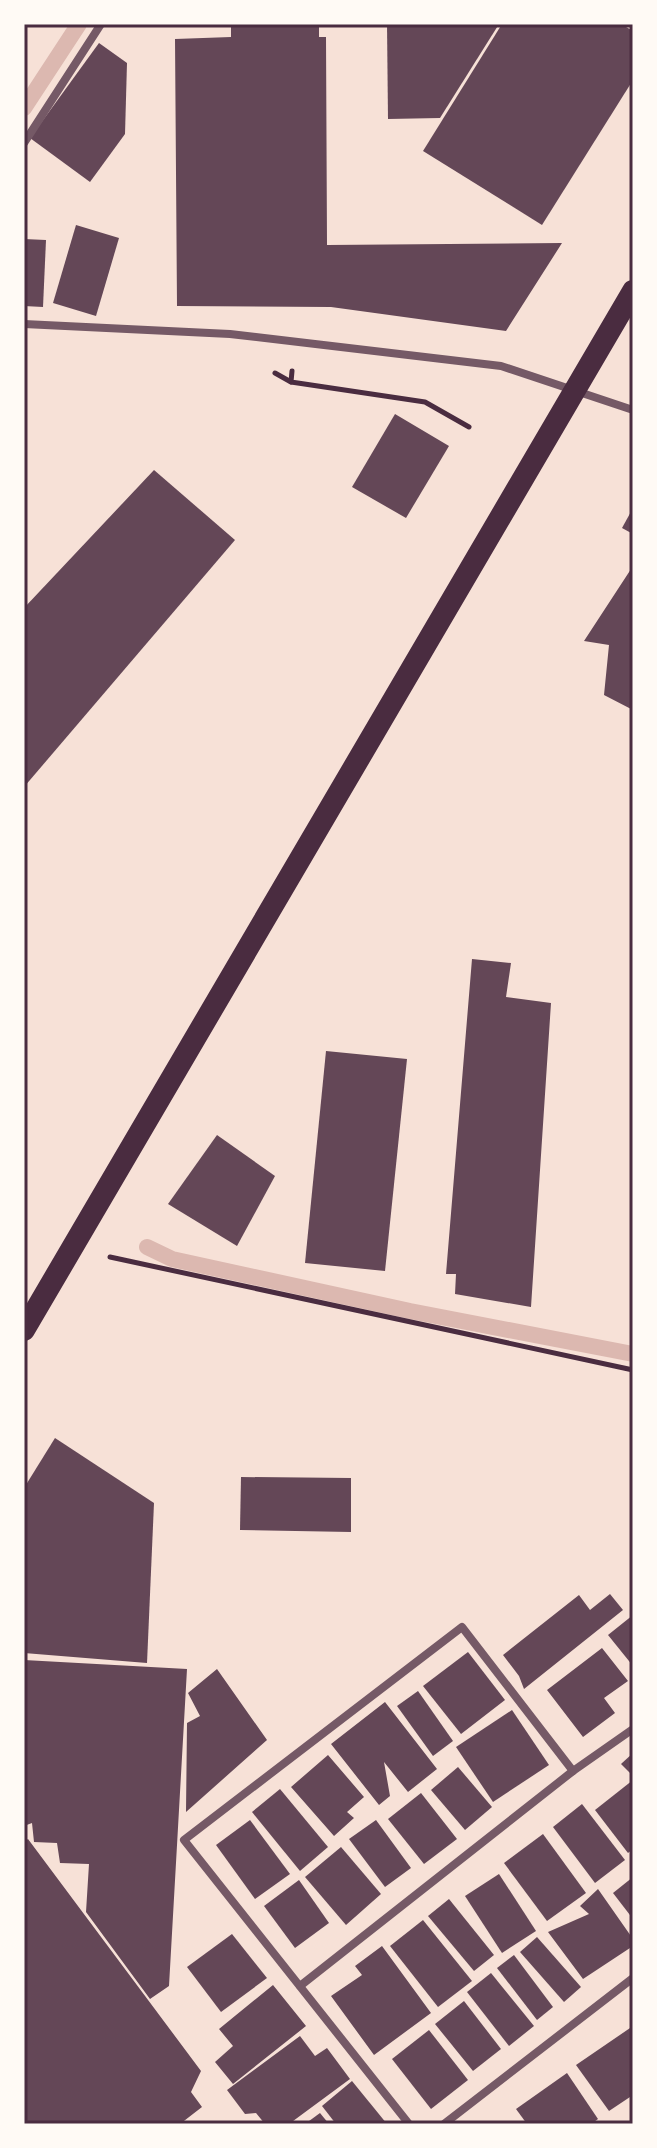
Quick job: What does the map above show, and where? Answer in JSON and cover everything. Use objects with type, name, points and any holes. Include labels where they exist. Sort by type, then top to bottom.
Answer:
[{"type":"highway","points":[[24,1330],[633,291]]},
{"type":"street","points":[[24,143],[101,24]]},
{"type":"street","points":[[24,324],[230,334],[486,364],[576,389],[633,410]]},
{"type":"street","points":[[409,2124],[184,1840],[462,1627],[573,1771]]},
{"type":"street","points":[[300,1986],[573,1771],[633,1729]]},
{"type":"street","points":[[444,2124],[633,1978]]},
{"type":"path","points":[[70,1249],[633,1370]]},
{"type":"building","points":[[231,24],[319,24],[319,37],[326,37],[327,245],[562,243],[506,331],[331,307],[177,306],[175,39],[231,37]]},
{"type":"building","points":[[387,24],[499,24],[440,118],[388,119]]},
{"type":"building","points":[[502,24],[621,24],[633,31],[633,80],[542,225],[423,151]]},
{"type":"building","points":[[99,43],[127,63],[125,134],[90,182],[30,138]]},
{"type":"building","points":[[76,225],[119,238],[96,316],[53,303]]},
{"type":"building","points":[[24,239],[46,240],[43,307],[24,306]]},
{"type":"building","points":[[395,414],[449,446],[406,518],[352,487]]},
{"type":"building","points":[[154,470],[235,540],[24,787],[24,608]]},
{"type":"building","points":[[633,508],[633,534],[622,528]]},
{"type":"building","points":[[633,566],[633,710],[604,695],[609,645],[584,641]]},
{"type":"building","points":[[472,959],[511,963],[506,997],[551,1003],[531,1307],[455,1294],[456,1274],[446,1274]]},
{"type":"building","points":[[326,1051],[407,1059],[385,1271],[305,1263]]},
{"type":"building","points":[[217,1135],[275,1176],[237,1246],[168,1204]]},
{"type":"building","points":[[55,1438],[154,1503],[147,1663],[24,1653],[24,1488]]},
{"type":"building","points":[[241,1477],[351,1478],[351,1532],[240,1530]]},
{"type":"building","points":[[610,1594],[623,1610],[524,1689],[519,1676],[503,1655],[579,1595],[590,1610]]},
{"type":"building","points":[[633,1615],[633,1666],[608,1635]]},
{"type":"building","points":[[602,1648],[628,1681],[604,1698],[615,1713],[583,1737],[547,1690]]},
{"type":"building","points":[[468,1652],[505,1700],[461,1734],[423,1686]]},
{"type":"building","points":[[24,1660],[187,1669],[169,1986],[150,1999],[86,1912],[89,1864],[60,1863],[57,1843],[34,1842],[32,1823],[24,1826]]},
{"type":"building","points":[[217,1669],[267,1740],[186,1812],[187,1723],[200,1716],[188,1693]]},
{"type":"building","points":[[418,1691],[453,1741],[433,1756],[397,1706]]},
{"type":"building","points":[[385,1702],[437,1769],[408,1792],[384,1762],[390,1796],[379,1805],[331,1744]]},
{"type":"building","points":[[512,1710],[549,1765],[493,1802],[456,1747]]},
{"type":"building","points":[[633,1753],[633,1776],[621,1764]]},
{"type":"building","points":[[328,1755],[364,1797],[347,1812],[354,1818],[334,1836],[291,1787]]},
{"type":"building","points":[[458,1767],[492,1807],[465,1830],[431,1790]]},
{"type":"building","points":[[633,1780],[633,1849],[628,1853],[595,1810]]},
{"type":"building","points":[[280,1789],[328,1847],[300,1871],[252,1812]]},
{"type":"building","points":[[421,1793],[457,1839],[424,1864],[388,1819]]},
{"type":"building","points":[[582,1804],[625,1860],[595,1883],[553,1827]]},
{"type":"building","points":[[250,1820],[290,1874],[255,1899],[216,1845]]},
{"type":"building","points":[[376,1820],[411,1868],[385,1887],[349,1839]]},
{"type":"building","points":[[543,1834],[586,1893],[547,1921],[504,1863]]},
{"type":"building","points":[[28,1839],[201,2071],[191,2092],[202,2107],[180,2124],[24,2124],[24,1842]]},
{"type":"building","points":[[341,1847],[381,1894],[346,1925],[305,1877]]},
{"type":"building","points":[[499,1874],[536,1931],[502,1953],[465,1896]]},
{"type":"building","points":[[633,1877],[633,1919],[613,1893]]},
{"type":"building","points":[[299,1880],[329,1923],[295,1948],[264,1906]]},
{"type":"building","points":[[598,1889],[633,1939],[633,1946],[583,1979],[548,1932],[589,1914],[580,1906]]},
{"type":"building","points":[[449,1899],[494,1955],[474,1971],[428,1916]]},
{"type":"building","points":[[423,1920],[472,1981],[438,2007],[390,1946]]},
{"type":"building","points":[[232,1934],[267,1978],[221,2012],[187,1967]]},
{"type":"building","points":[[537,1937],[581,1987],[564,2002],[520,1952]]},
{"type":"building","points":[[382,1946],[431,2013],[374,2055],[331,1996],[362,1975],[355,1966]]},
{"type":"building","points":[[514,1955],[553,2007],[537,2020],[497,1968]]},
{"type":"building","points":[[491,1973],[534,2026],[509,2046],[467,1992]]},
{"type":"building","points":[[273,1985],[306,2026],[233,2084],[215,2062],[233,2046],[219,2029]]},
{"type":"building","points":[[464,2001],[501,2049],[473,2071],[435,2024]]},
{"type":"building","points":[[633,2026],[633,2095],[609,2111],[576,2065]]},
{"type":"building","points":[[429,2030],[468,2080],[431,2109],[392,2059]]},
{"type":"building","points":[[300,2036],[315,2056],[327,2048],[350,2079],[289,2124],[265,2124],[256,2113],[245,2114],[227,2090]]},
{"type":"building","points":[[567,2073],[598,2119],[591,2124],[527,2124],[516,2109]]},
{"type":"building","points":[[352,2081],[387,2124],[336,2124],[322,2106]]},
{"type":"building","points":[[320,2113],[329,2124],[305,2124]]},
{"type":"waterway","points":[[24,108],[79,24]]},
{"type":"waterway","points":[[147,1247],[172,1259],[410,1311],[633,1354]]}]
